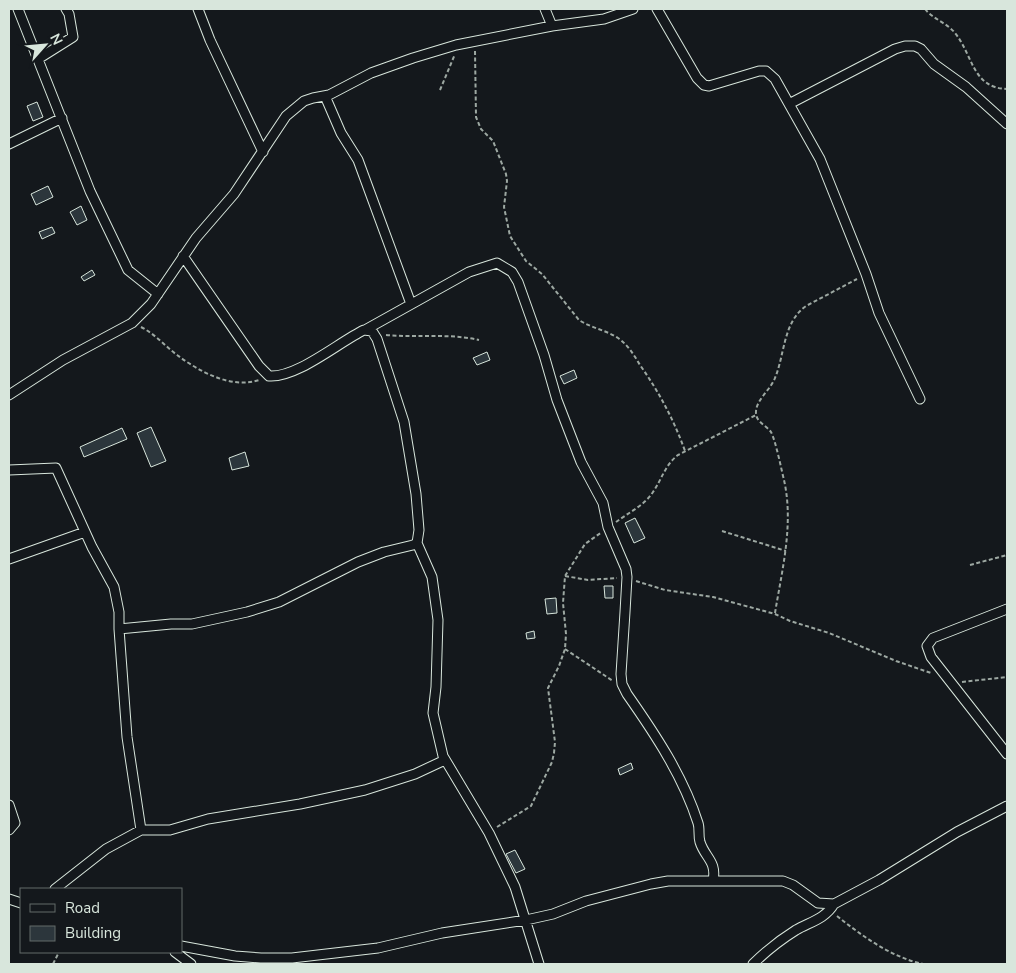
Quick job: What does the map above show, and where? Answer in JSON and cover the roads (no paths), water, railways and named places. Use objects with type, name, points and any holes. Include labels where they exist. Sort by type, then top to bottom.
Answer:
[{"type":"street","points":[[18,9],[90,192],[128,270],[158,294]]},
{"type":"street","points":[[38,60],[73,37],[69,14],[66,9]]},
{"type":"street","points":[[198,9],[210,40],[263,152]]},
{"type":"street","points":[[545,9],[552,26]]},
{"type":"street","points":[[9,395],[63,360],[132,323],[151,304],[196,238],[234,194],[280,124],[293,109],[304,101],[325,96],[371,73],[456,45],[552,26],[604,19],[633,9]]},
{"type":"street","points":[[657,9],[700,82],[704,85],[709,86],[759,71],[766,71],[774,79],[820,159],[866,274],[879,313],[920,399]]},
{"type":"street","points":[[789,104],[895,49],[915,46],[934,64],[966,87],[1007,124]]},
{"type":"street","points":[[325,96],[341,133],[358,160],[411,304]]},
{"type":"street","points":[[9,144],[62,118]]},
{"type":"street","points":[[183,256],[259,366],[267,375],[271,376],[278,376],[292,371],[369,332],[411,304],[469,272],[497,263],[512,272],[518,282],[544,355],[557,400],[577,453],[603,503],[608,527],[623,562],[627,577],[620,662],[620,674],[624,690],[674,766],[698,823],[700,842],[713,866],[713,880]]},
{"type":"street","points":[[369,332],[381,350],[404,422],[416,494],[419,530],[417,543],[432,577],[438,620],[436,687],[433,713],[445,760],[489,833],[515,887],[539,964]]},
{"type":"street","points":[[9,470],[56,468],[85,532],[114,587],[119,612],[127,737],[141,830]]},
{"type":"street","points":[[9,559],[85,532]]},
{"type":"street","points":[[120,629],[192,624],[255,610],[279,602],[358,562],[389,550],[413,546],[417,543]]},
{"type":"street","points":[[1007,609],[933,638],[927,646],[931,657],[1007,754]]},
{"type":"street","points":[[56,888],[106,849],[141,830],[170,830],[208,819],[300,804],[365,790],[415,774],[445,760]]},
{"type":"street","points":[[9,805],[14,822],[9,830]]},
{"type":"street","points":[[753,964],[772,946],[798,929],[826,915],[833,906],[957,832],[1007,806]]},
{"type":"street","points":[[182,946],[235,956],[292,958],[378,948],[442,933],[553,914],[586,901],[659,882],[713,880],[783,881],[793,885],[818,904],[833,906]]},
{"type":"street","points":[[176,953],[191,964]]}]
